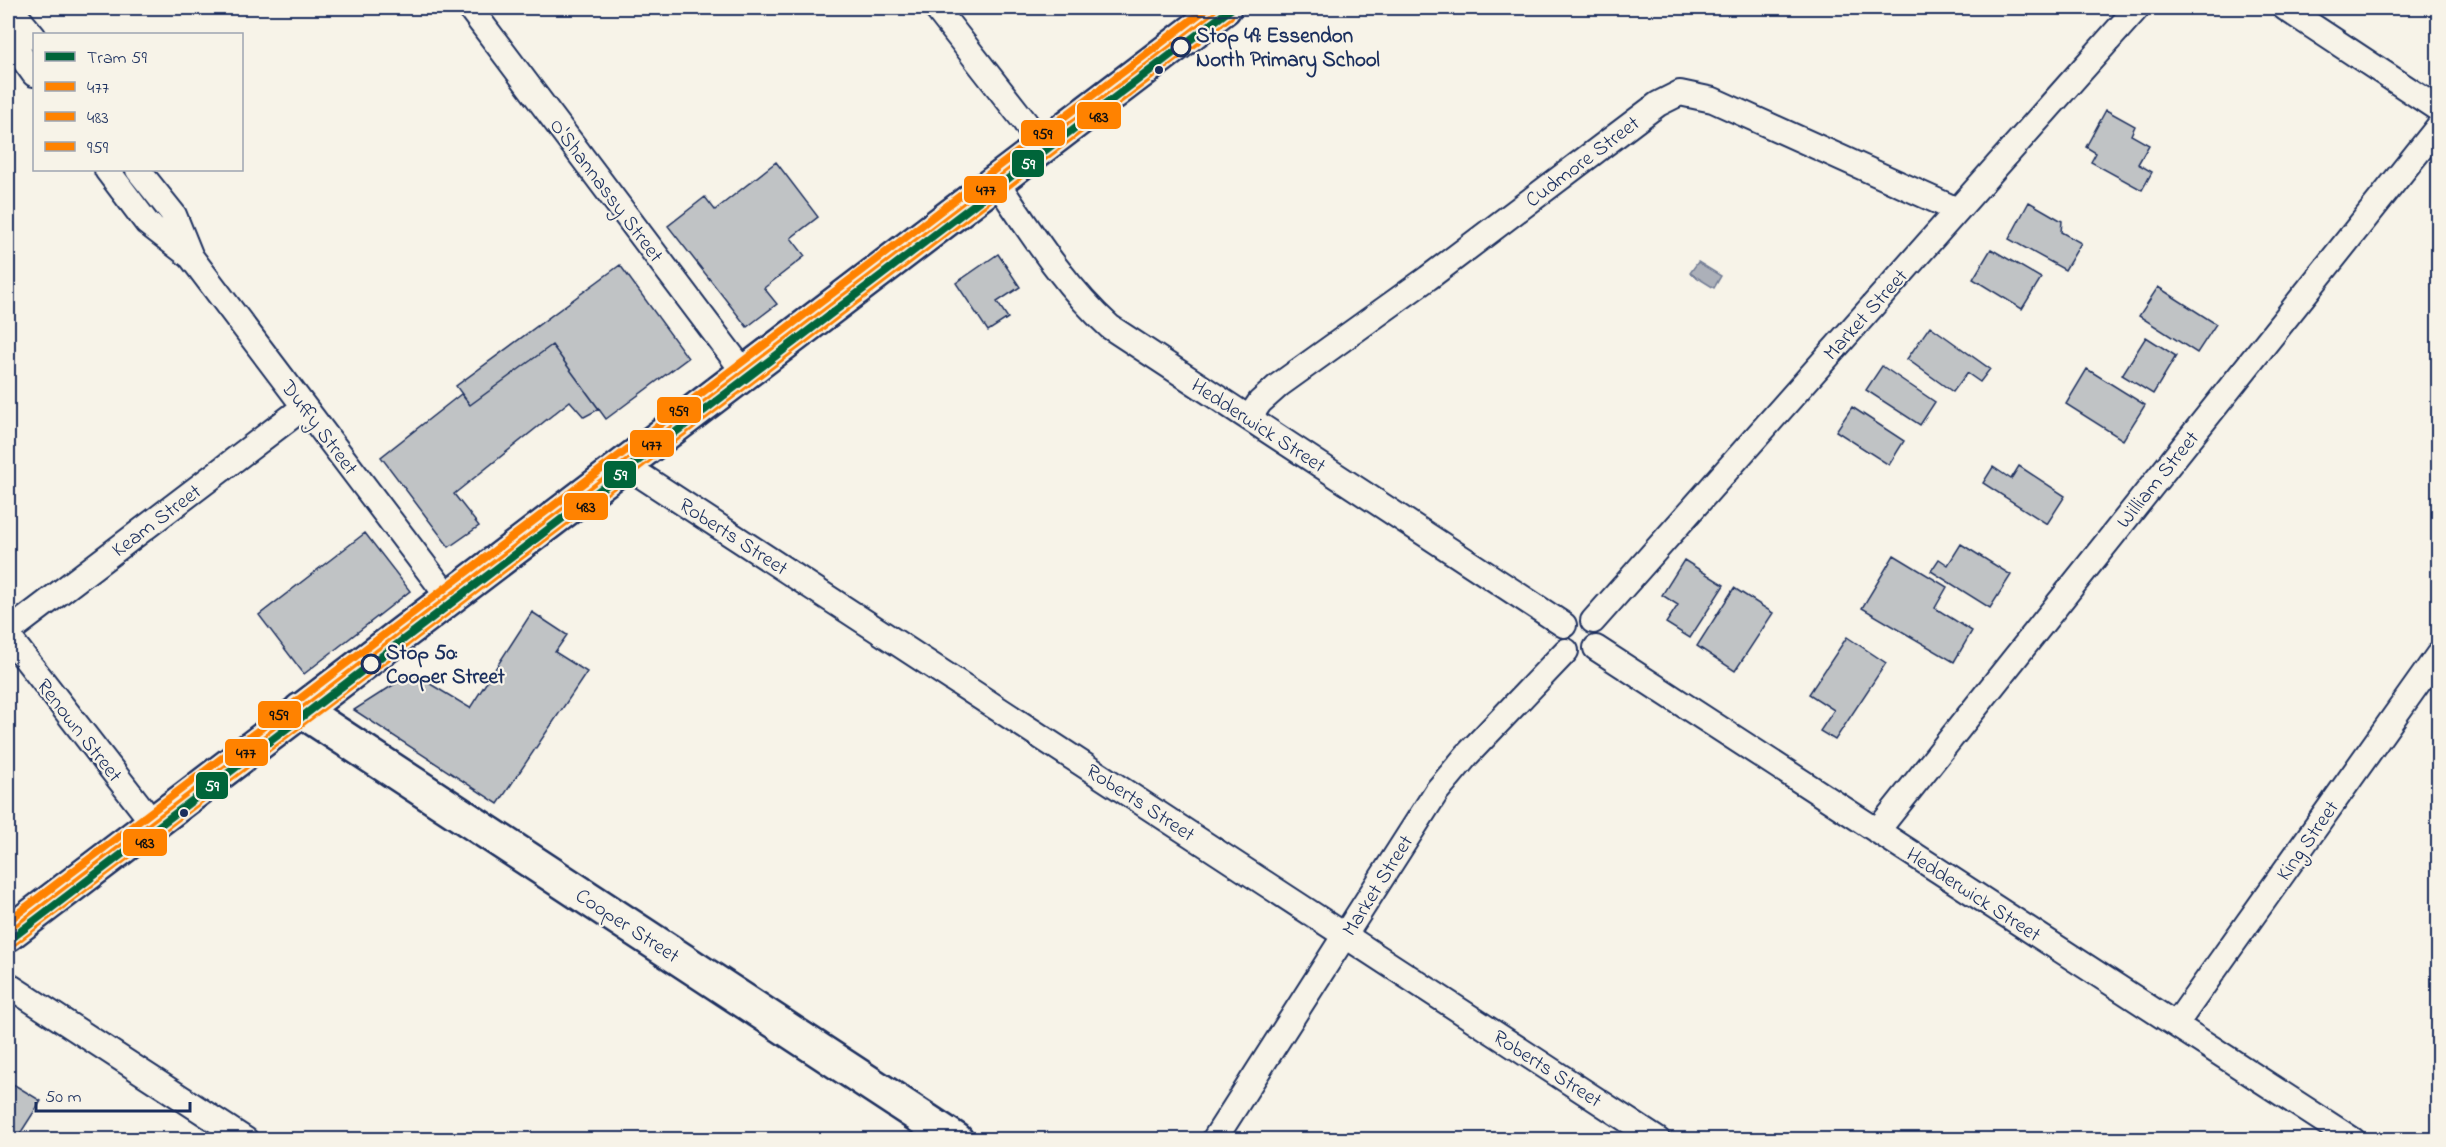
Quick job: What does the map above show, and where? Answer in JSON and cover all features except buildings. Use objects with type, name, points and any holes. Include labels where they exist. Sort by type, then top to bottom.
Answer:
[{"type":"main road","points":[[8,934],[1224,8]]},
{"type":"main road","name":"Cooper Street","points":[[301,710],[956,1140]]},
{"type":"street","name":"O'Shannassy Street","points":[[470,8],[744,372]]},
{"type":"street","points":[[936,8],[1025,122],[1040,147]]},
{"type":"street","name":"Market Street","points":[[1593,621],[2137,8]]},
{"type":"street","points":[[2285,8],[2439,109]]},
{"type":"street","points":[[16,28],[33,71]]},
{"type":"street","name":"Cudmore Street","points":[[1249,418],[1260,402],[1279,385],[1428,278],[1673,95],[1689,94],[1713,100],[1957,210]]},
{"type":"street","name":"William Street","points":[[1876,831],[2439,127]]},
{"type":"street","name":"Duffy Street","points":[[107,171],[147,223],[191,257]]},
{"type":"street","name":"Duffy Street","points":[[139,171],[174,215],[191,257],[449,598]]},
{"type":"street","name":"Hedderwick Street","points":[[996,181],[1057,266],[1097,315],[1110,327],[1564,625]]},
{"type":"street","name":"Keam Street","points":[[8,634],[304,407]]},
{"type":"street","name":"Roberts Street","points":[[627,461],[634,471],[644,478],[1658,1140]]},
{"type":"street","points":[[1581,617],[1593,621],[1600,637],[1596,648],[1582,656],[1566,651],[1561,641],[1564,625],[1568,620],[1581,617]]},
{"type":"street","name":"Renown Street","points":[[8,634],[153,823]]},
{"type":"street","name":"Hedderwick Street","points":[[1596,648],[2353,1140]]},
{"type":"street","name":"Market Street","points":[[1214,1140],[1437,791],[1467,755],[1566,651]]},
{"type":"street","name":"King Street","points":[[2176,1024],[2439,655]]},
{"type":"street","points":[[8,985],[246,1140]]},
{"type":"shaded area","points":[[1698,262],[1721,276],[1714,288],[1690,273]]},
{"type":"tram line","name":"59","points":[[8,941],[1232,8]]},
{"type":"transit line","name":"959","points":[[8,921],[1207,8]]},
{"type":"transit line","name":"477","points":[[8,934],[1224,8]]},
{"type":"transit line","name":"483","points":[[14,942],[1230,16]]},
{"type":"place","name":"Stop 49: Essendon North Primary School","points":[[1181,47]]},
{"type":"place","name":"Stop 50: Cooper Street","points":[[371,664]]}]
